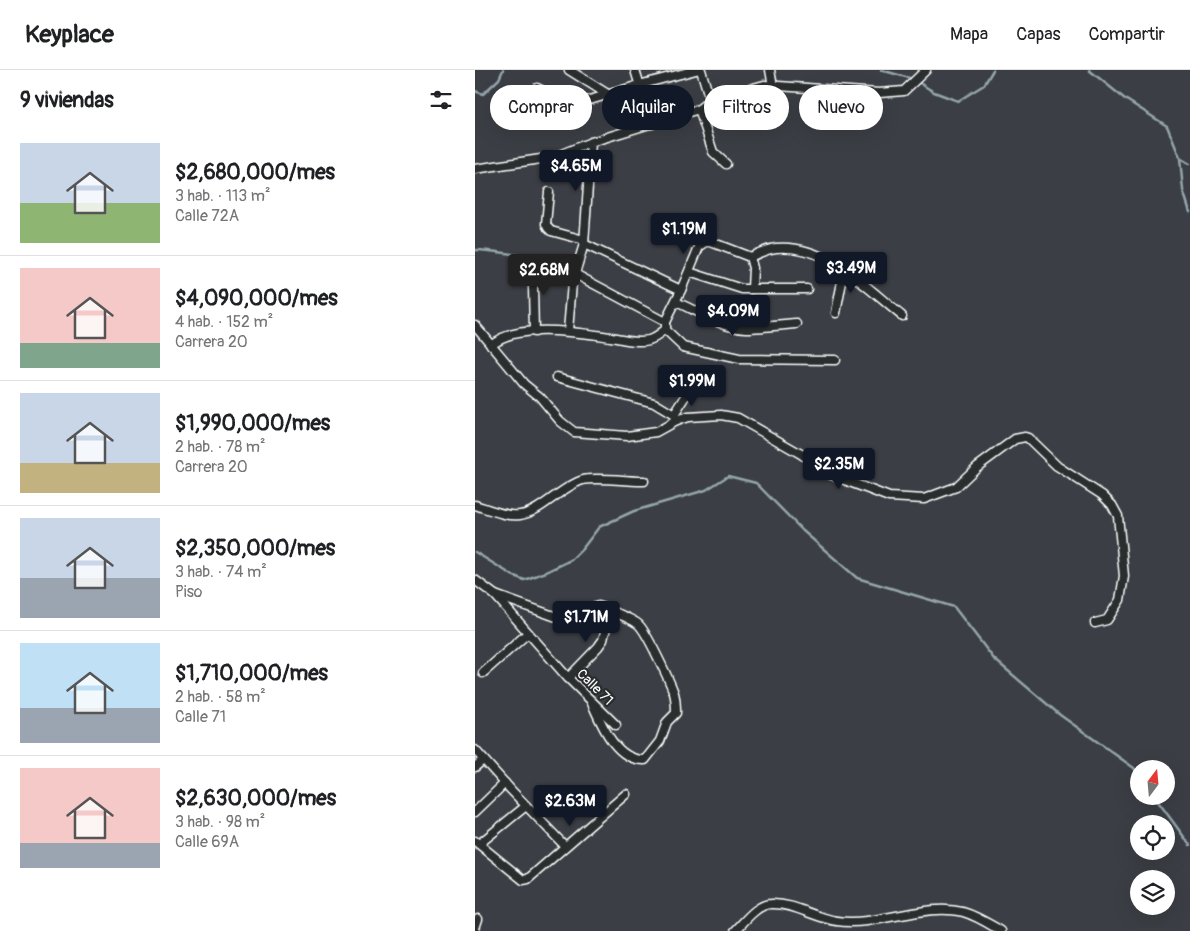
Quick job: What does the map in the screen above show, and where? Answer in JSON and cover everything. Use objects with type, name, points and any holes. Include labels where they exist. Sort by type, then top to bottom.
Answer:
[{"type":"street","points":[[569,70],[602,91]]},
{"type":"street","points":[[635,70],[639,85],[697,70]]},
{"type":"street","points":[[701,70],[706,85]]},
{"type":"street","points":[[770,70],[773,85]]},
{"type":"street","points":[[789,87],[879,93],[904,91],[925,72]]},
{"type":"street","points":[[694,111],[704,105]]},
{"type":"street","points":[[699,109],[713,152],[727,164]]},
{"type":"street","points":[[475,169],[554,156],[591,142],[632,130]]},
{"type":"street","points":[[568,331],[574,277],[584,242],[591,142]]},
{"type":"street","points":[[549,192],[546,224],[551,231],[584,242],[681,290]]},
{"type":"street","points":[[491,345],[498,338],[510,334],[534,332],[568,331],[630,340],[655,338],[665,326],[699,247],[706,242],[711,242],[751,257],[766,250],[777,248],[797,249],[819,257],[844,271],[902,316]]},
{"type":"street","points":[[751,257],[753,268],[751,289]]},
{"type":"street","points":[[836,313],[844,271]]},
{"type":"street","points":[[689,272],[731,286],[751,289],[807,289]]},
{"type":"street","points":[[534,332],[533,287],[536,279],[540,277],[574,277],[665,326],[683,347],[739,359],[835,360]]},
{"type":"street","points":[[676,302],[737,327],[797,324]]},
{"type":"street","points":[[475,325],[524,384],[540,397],[560,421],[574,432],[627,436],[657,432],[675,418],[692,387]]},
{"type":"street","points":[[557,377],[654,403],[675,418],[721,415],[738,418],[801,454],[829,474],[889,497],[924,499],[956,487],[977,467],[1015,440],[1028,438],[1057,466],[1102,495],[1112,505],[1118,516],[1124,576],[1120,600],[1107,620],[1095,623]]},
{"type":"street","points":[[475,505],[503,513],[520,515],[531,511],[570,486],[585,479],[644,481]]},
{"type":"street","name":"Calle 71","points":[[475,580],[495,595],[568,678],[616,725]]},
{"type":"street","points":[[495,595],[562,618],[571,619],[593,607],[599,606],[638,624],[645,633],[676,702],[676,713],[667,722],[660,741],[653,752],[645,760],[636,760],[624,754],[610,738],[591,701]]},
{"type":"street","points":[[568,678],[603,640],[610,611]]},
{"type":"street","points":[[483,673],[528,633]]},
{"type":"street","points":[[475,750],[565,846]]},
{"type":"street","points":[[475,767],[483,760]]},
{"type":"street","points":[[475,812],[505,783]]},
{"type":"street","points":[[526,806],[477,843],[523,880],[529,879],[626,794]]},
{"type":"street","points":[[735,931],[757,910],[769,903],[796,908],[812,915],[836,921],[854,923],[936,910],[961,912],[977,916],[1001,931]]},
{"type":"street","points":[[475,928],[478,919]]},
{"type":"waterway","points":[[475,91],[483,94],[499,79],[503,70]]},
{"type":"waterway","points":[[881,70],[913,79],[934,92],[958,101],[984,85],[993,70]]},
{"type":"waterway","points":[[1089,70],[1125,99],[1167,126],[1180,158],[1190,164]]},
{"type":"waterway","points":[[1180,158],[1183,190],[1190,212]]},
{"type":"waterway","points":[[475,250],[546,257]]},
{"type":"waterway","points":[[475,552],[512,575],[524,580],[571,560],[599,527],[634,511],[706,490],[728,476],[756,483],[803,531],[857,578],[954,607],[994,659],[1060,715],[1130,765]]},
{"type":"waterway","points":[[1161,805],[1190,845]]}]
